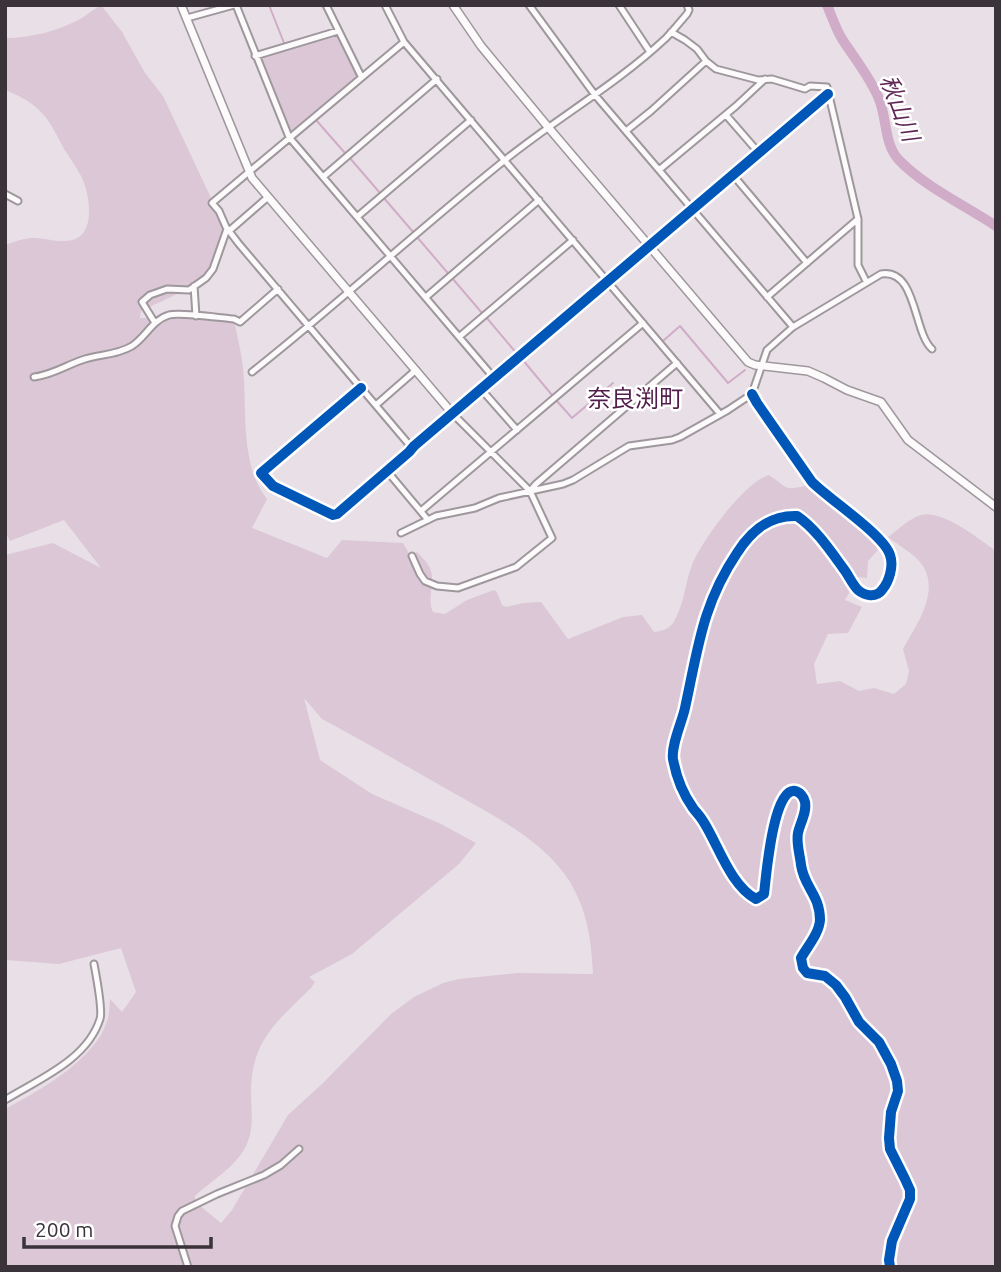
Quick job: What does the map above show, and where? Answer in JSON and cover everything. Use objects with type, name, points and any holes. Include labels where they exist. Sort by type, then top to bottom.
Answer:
[{"type":"street","points":[[181,5],[252,178],[452,413],[530,491],[552,538],[516,567],[458,588],[425,581],[412,556]]},
{"type":"street","points":[[187,19],[235,5],[289,137],[494,378]]},
{"type":"street","points":[[326,5],[360,76]]},
{"type":"street","points":[[385,5],[404,42],[720,414]]},
{"type":"street","points":[[453,5],[481,46],[748,362],[808,371],[847,390],[881,402],[908,440],[996,507]]},
{"type":"street","points":[[529,5],[595,95],[793,327]]},
{"type":"street","points":[[619,5],[650,52]]},
{"type":"street","points":[[252,372],[505,160],[650,52],[671,33],[688,11],[687,5]]},
{"type":"street","points":[[256,56],[338,31]]},
{"type":"street","points":[[671,33],[697,49],[714,68],[731,74],[758,80],[772,79],[805,89],[810,86],[826,86],[858,219],[858,265],[866,281]]},
{"type":"street","points":[[404,42],[360,76],[212,203],[228,230],[413,447]]},
{"type":"street","points":[[626,131],[706,61]]},
{"type":"street","points":[[323,177],[437,79]]},
{"type":"street","points":[[659,170],[765,79]]},
{"type":"street","points":[[361,388],[261,473],[273,486],[333,515],[337,514],[828,93]]},
{"type":"street","points":[[726,115],[759,153]]},
{"type":"street","points":[[358,217],[471,120]]},
{"type":"street","points":[[733,175],[807,263]]},
{"type":"street","points":[[5,194],[18,201]]},
{"type":"street","points":[[155,323],[142,302],[150,295],[167,289],[190,290],[206,278],[213,270],[228,230],[268,197]]},
{"type":"street","points":[[426,298],[539,200]]},
{"type":"street","points":[[767,297],[858,219]]},
{"type":"street","points":[[459,337],[573,240]]},
{"type":"street","points":[[401,533],[441,515],[475,508],[499,498],[563,484],[629,446],[672,440],[752,394],[767,350],[793,327],[866,281],[885,273],[898,278],[914,302],[922,333],[932,349]]},
{"type":"street","points":[[194,286],[196,316]]},
{"type":"street","points":[[34,377],[126,349],[135,344],[155,323],[170,315],[234,319],[240,322],[278,289]]},
{"type":"street","points":[[421,511],[643,323]]},
{"type":"street","points":[[530,491],[677,363]]},
{"type":"street","points":[[376,405],[416,370]]},
{"type":"street","points":[[481,389],[517,430]]},
{"type":"street","points":[[752,394],[812,482],[885,545],[891,556],[890,572],[879,594],[864,593],[812,529],[797,516],[787,516],[760,526],[742,545],[728,566],[706,613],[673,757],[687,799],[703,821],[726,865],[746,892],[756,899],[764,894],[769,849],[778,808],[790,791],[797,791],[805,799],[805,811],[797,836],[802,874],[818,901],[820,921],[801,962],[807,973],[825,976],[836,985],[859,1022],[879,1042],[897,1082],[898,1091],[891,1112],[890,1149],[910,1190],[911,1199],[892,1241],[890,1267]]},
{"type":"street","points":[[387,471],[428,520]]},
{"type":"street","points":[[5,1100],[63,1065],[92,1035],[101,1017],[94,964]]},
{"type":"street","points":[[188,1267],[175,1226],[182,1211],[264,1175],[281,1165],[299,1149]]},
{"type":"shaded area","points":[[101,5],[122,32],[145,73],[163,96],[229,236],[209,270],[182,291],[141,311],[140,318],[234,320],[243,372],[249,458],[259,487],[267,499],[252,528],[327,558],[342,540],[403,543],[411,557],[417,552],[429,566],[433,612],[445,614],[467,600],[494,590],[502,605],[506,607],[541,602],[568,639],[623,617],[642,615],[654,632],[667,628],[673,623],[680,609],[697,555],[736,500],[769,475],[787,488],[809,485],[871,535],[878,550],[868,561],[867,578],[858,577],[845,600],[862,607],[848,633],[828,634],[814,664],[817,684],[840,681],[859,691],[874,688],[894,694],[906,684],[909,671],[903,649],[921,617],[929,583],[919,561],[888,537],[912,519],[930,514],[960,526],[996,551],[996,1267],[5,1267],[5,1109],[34,1093],[79,1061],[101,1035],[108,1018],[110,999],[122,1012],[136,992],[121,948],[59,964],[5,960],[5,555],[53,543],[101,568],[64,520],[10,541],[5,532],[5,245],[31,238],[74,240],[84,232],[89,208],[81,176],[42,113],[30,103],[5,90],[5,38],[54,30],[73,23]],"holes":[[[304,698],[322,719],[495,816],[545,852],[570,882],[581,905],[590,938],[593,974],[517,973],[459,979],[443,983],[414,997],[391,1014],[288,1115],[232,1210],[221,1223],[199,1205],[195,1196],[228,1168],[245,1148],[251,1127],[251,1090],[256,1057],[269,1032],[311,988],[315,982],[309,977],[352,954],[459,864],[476,843],[441,824],[372,794],[320,760]]]},
{"type":"shaded area","points":[[335,36],[340,39],[357,73],[356,79],[294,131],[288,128],[260,60],[262,56]]},
{"type":"waterway","points":[[269,5],[284,43]]},
{"type":"waterway","name":"秋山川","points":[[827,5],[840,35],[867,76],[882,106],[893,153],[908,169],[996,226]]},
{"type":"waterway","points":[[316,120],[345,153]]},
{"type":"waterway","points":[[349,157],[380,193]]},
{"type":"waterway","points":[[383,197],[414,233]]},
{"type":"waterway","points":[[417,237],[482,313]]},
{"type":"waterway","points":[[486,317],[518,355]]},
{"type":"waterway","points":[[663,341],[680,326],[728,383],[745,370]]},
{"type":"waterway","points":[[522,359],[552,395]]},
{"type":"waterway","points":[[556,400],[572,418],[613,383]]},
{"type":"cycle path","points":[[361,388],[261,473],[273,486],[333,515],[337,514],[828,94]]},
{"type":"cycle path","points":[[752,394],[812,482],[886,547],[891,559],[890,574],[880,593],[867,595],[861,592],[822,540],[797,516],[769,521],[755,531],[742,545],[725,572],[709,609],[675,740],[673,759],[686,797],[703,821],[732,874],[747,893],[756,899],[764,894],[772,835],[781,803],[787,794],[795,791],[804,798],[805,810],[798,833],[798,845],[803,873],[817,904],[820,920],[815,935],[801,958],[803,968],[807,973],[825,976],[836,985],[859,1022],[879,1042],[897,1081],[898,1091],[891,1112],[890,1149],[910,1190],[910,1199],[892,1241],[890,1267]]},
{"type":"district","name":"奈良渕町","points":[[635,398]]}]
